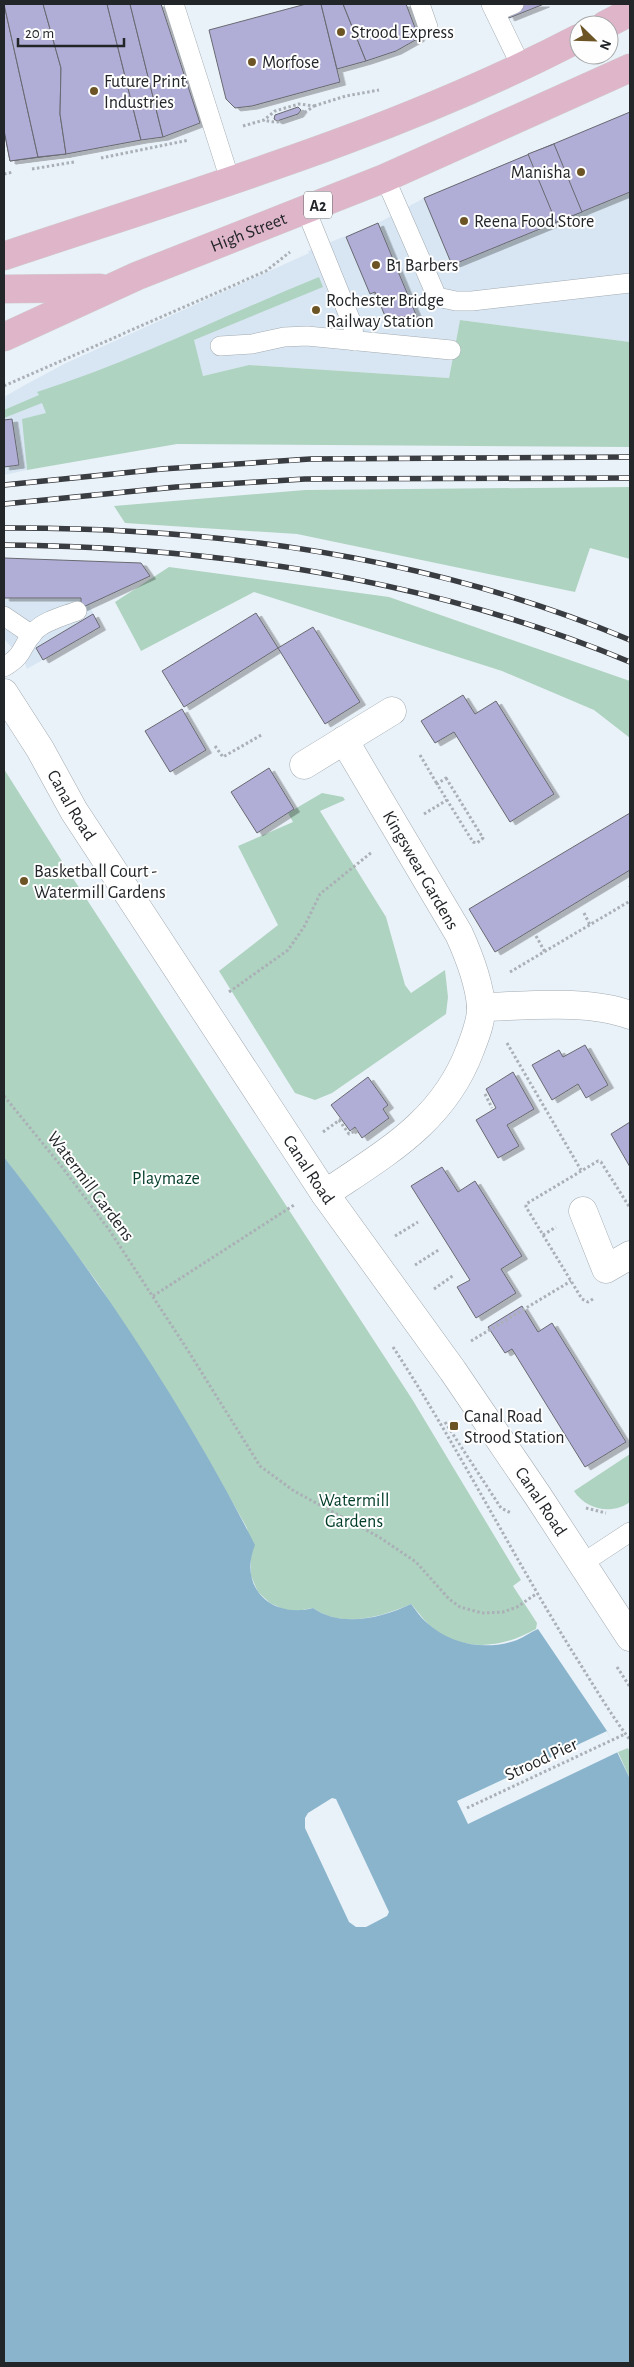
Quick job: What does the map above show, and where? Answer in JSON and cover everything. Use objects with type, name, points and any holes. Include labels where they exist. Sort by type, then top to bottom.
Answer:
[{"type":"main road","points":[[4,256],[370,131],[522,68],[569,43]]},
{"type":"main road","name":"High Street","points":[[4,337],[110,288],[385,178],[630,68]]},
{"type":"main road","name":"A2","points":[[4,288],[110,288]]},
{"type":"street","name":"Canal Road","points":[[4,693],[40,749],[74,811],[325,1194],[453,1371],[583,1563],[630,1637]]},
{"type":"street","points":[[304,765],[392,712]]},
{"type":"street","name":"Kingswear Gardens","points":[[325,1194],[406,1138],[438,1107],[464,1065],[477,1031],[481,1007],[476,981],[461,939],[344,740]]},
{"type":"street","points":[[481,1007],[588,1007],[630,1015]]},
{"type":"street","points":[[582,1211],[606,1269],[630,1255]]},
{"type":"lane","points":[[175,4],[230,180]]},
{"type":"lane","points":[[420,4],[428,27]]},
{"type":"lane","points":[[514,4],[493,8],[522,68]]},
{"type":"lane","points":[[385,178],[436,295],[440,298],[472,300],[630,283]]},
{"type":"lane","points":[[306,210],[353,326],[354,341]]},
{"type":"lane","points":[[220,346],[252,344],[278,338],[302,336],[451,350]]},
{"type":"lane","points":[[4,666],[22,653],[32,635],[40,627],[77,611]]},
{"type":"lane","points":[[4,616],[32,635]]},
{"type":"lane","points":[[583,1563],[630,1532]]},
{"type":"path","points":[[264,120],[277,123],[300,116],[314,106],[346,96],[387,88]]},
{"type":"path","points":[[101,158],[216,134],[264,120],[275,111],[299,104],[314,106]]},
{"type":"path","points":[[32,169],[74,162]]},
{"type":"path","points":[[4,174],[13,172]]},
{"type":"path","points":[[214,746],[223,758],[263,734]]},
{"type":"path","points":[[420,755],[437,784],[473,842],[476,843],[483,839],[446,778],[437,784]]},
{"type":"path","points":[[423,815],[447,800]]},
{"type":"path","points":[[204,1010],[288,950],[304,927],[320,894],[399,832]]},
{"type":"path","points":[[506,974],[630,901]]},
{"type":"path","points":[[584,913],[590,924]]},
{"type":"path","points":[[536,936],[545,952]]},
{"type":"path","points":[[505,1042],[581,1170]]},
{"type":"path","name":"Watermill Gardens","points":[[4,1096],[68,1175],[110,1231],[153,1296],[256,1463],[294,1491],[379,1537],[416,1562],[449,1599],[460,1607],[482,1613],[503,1612],[517,1607],[536,1594]]},
{"type":"path","points":[[321,1133],[340,1120],[349,1134],[357,1130]]},
{"type":"path","points":[[153,1296],[297,1203]]},
{"type":"path","points":[[389,1240],[418,1222]]},
{"type":"path","points":[[409,1268],[440,1249]]},
{"type":"path","points":[[427,1293],[454,1275]]},
{"type":"path","points":[[464,1345],[571,1281]]},
{"type":"path","points":[[430,1409],[438,1411],[502,1508],[507,1512],[516,1514]]},
{"type":"path","name":"Strood Pier","points":[[467,1808],[625,1734]]},
{"type":"shaded area","points":[[630,112],[630,342],[460,320],[449,378],[249,365],[23,419],[27,470],[4,475],[4,397],[64,364],[309,253],[308,251],[378,223],[424,198]]},
{"type":"shaded area","points":[[4,558],[141,563],[150,576],[89,605],[100,627],[27,669],[24,661],[4,639]]},
{"type":"green space","points":[[319,277],[323,287],[194,340],[203,376],[249,365],[449,378],[460,320],[630,342],[630,447],[177,444],[27,470],[22,419],[46,413],[42,403],[4,418],[4,410],[39,395],[37,392],[144,352]]},
{"type":"green space","points":[[630,487],[630,559],[590,548],[575,592],[297,534],[125,523],[114,506],[305,490]]},
{"type":"green space","points":[[169,567],[389,597],[630,681],[630,738],[594,710],[502,671],[254,592],[141,651],[115,602]]},
{"type":"green space","name":"Watermill Gardens","points":[[4,769],[65,866],[412,1399],[521,1580],[513,1586],[537,1623],[536,1629],[511,1640],[486,1645],[473,1645],[447,1637],[435,1630],[411,1604],[374,1617],[362,1619],[336,1618],[313,1608],[296,1611],[283,1609],[270,1603],[258,1592],[251,1576],[251,1554],[247,1528],[192,1431],[97,1282],[4,1157]]},
{"type":"green space","points":[[322,793],[343,797],[345,800],[320,811],[386,917],[405,985],[411,993],[445,970],[448,997],[446,1014],[332,1093],[315,1100],[295,1093],[219,971],[278,925],[238,846],[293,822],[288,813]]},
{"type":"green space","points":[[630,1454],[630,1502],[615,1508],[600,1508],[585,1503],[574,1491]]},
{"type":"green space","points":[[628,1748],[630,1753],[630,1779],[618,1752]]},
{"type":"water","points":[[4,1157],[107,1297],[200,1443],[255,1545],[251,1560],[251,1574],[255,1586],[262,1596],[272,1604],[284,1609],[313,1608],[336,1618],[349,1619],[375,1617],[411,1604],[424,1620],[436,1630],[457,1641],[469,1644],[493,1645],[505,1643],[517,1640],[538,1629],[607,1731],[630,1779],[630,2363],[4,2363]]},
{"type":"pier","points":[[607,1731],[618,1752],[468,1824],[457,1801]]},
{"type":"pier","points":[[332,1798],[336,1799],[389,1912],[387,1916],[366,1927],[356,1927],[349,1922],[305,1828],[305,1818],[308,1813]]},
{"type":"building","points":[[4,4],[43,4],[61,68],[60,114],[66,154],[10,161],[4,130]]},
{"type":"building","points":[[4,4],[38,157],[10,161],[4,130]]},
{"type":"building","points":[[4,4],[43,4],[61,68],[60,114],[66,154],[38,157]]},
{"type":"building","name":"Future Print Industries","points":[[43,4],[107,4],[141,140],[66,154],[60,114],[61,68]]},
{"type":"building","points":[[107,4],[130,4],[163,137],[141,140]]},
{"type":"building","points":[[130,4],[161,4],[200,123],[163,137]]},
{"type":"building","points":[[306,4],[321,4],[340,82],[252,106],[235,108],[226,99],[209,30]]},
{"type":"building","name":"Strood Express","points":[[321,4],[343,4],[366,61],[337,69]]},
{"type":"building","points":[[343,4],[406,4],[419,38],[396,51],[366,61]]},
{"type":"building","points":[[503,4],[544,4],[509,18]]},
{"type":"building","points":[[298,107],[301,110],[298,114],[277,121],[274,119],[275,115]]},
{"type":"building","points":[[630,112],[630,192],[452,265],[424,198]]},
{"type":"building","points":[[554,144],[582,212],[556,222],[528,154]]},
{"type":"building","name":"B1 Barbers","points":[[378,223],[417,317],[385,316],[375,292],[370,294],[346,237]]},
{"type":"building","points":[[12,419],[19,465],[4,467],[4,420]]},
{"type":"building","points":[[4,558],[141,563],[150,576],[81,608],[81,598],[4,598]]},
{"type":"building","points":[[256,613],[278,648],[184,707],[162,671]]},
{"type":"building","points":[[93,614],[100,627],[43,660],[36,648]]},
{"type":"building","points":[[313,627],[360,702],[325,724],[278,648]]},
{"type":"building","points":[[463,695],[475,714],[496,701],[554,794],[510,822],[454,732],[435,743],[421,721]]},
{"type":"building","points":[[182,709],[206,750],[170,772],[145,731]]},
{"type":"building","points":[[269,768],[294,809],[257,833],[231,792]]},
{"type":"building","points":[[630,813],[630,870],[495,952],[469,909]]},
{"type":"building","points":[[585,1045],[608,1085],[586,1098],[578,1084],[552,1100],[532,1065],[559,1050],[563,1057]]},
{"type":"building","points":[[513,1072],[534,1109],[507,1125],[519,1146],[498,1158],[476,1120],[496,1108],[486,1089]]},
{"type":"building","points":[[368,1077],[388,1105],[383,1109],[389,1118],[362,1138],[355,1127],[350,1131],[331,1105]]},
{"type":"building","points":[[630,1122],[630,1167],[611,1134]]},
{"type":"building","points":[[442,1167],[458,1192],[475,1181],[522,1256],[501,1269],[516,1293],[476,1318],[457,1287],[470,1280],[411,1186]]},
{"type":"building","points":[[522,1306],[538,1332],[552,1323],[626,1442],[585,1467],[512,1349],[505,1353],[488,1327]]},
{"type":"railway","points":[[4,485],[162,469],[310,459],[630,457]]},
{"type":"railway","points":[[4,504],[176,487],[305,479],[630,478]]},
{"type":"railway","points":[[4,528],[164,533],[243,541],[323,553],[401,568],[479,587],[555,611],[630,640]]},
{"type":"railway","points":[[4,545],[164,552],[244,561],[323,573],[401,589],[478,609],[555,633],[630,662]]},
{"type":"place","name":"Strood Express","points":[[341,32]]},
{"type":"place","name":"Morfose","points":[[252,62]]},
{"type":"place","name":"Future Print Industries","points":[[94,91]]},
{"type":"place","name":"Manisha","points":[[581,172]]},
{"type":"place","name":"Reena Food Store","points":[[464,221]]},
{"type":"place","name":"B1 Barbers","points":[[376,265]]},
{"type":"place","name":"Rochester Bridge Railway Station","points":[[316,310]]},
{"type":"place","name":"Basketball Court - Watermill Gardens","points":[[24,881]]},
{"type":"place","name":"Canal Road Strood Station","points":[[454,1426]]},
{"type":"park label","name":"Playmaze","points":[[166,1178]]}]
